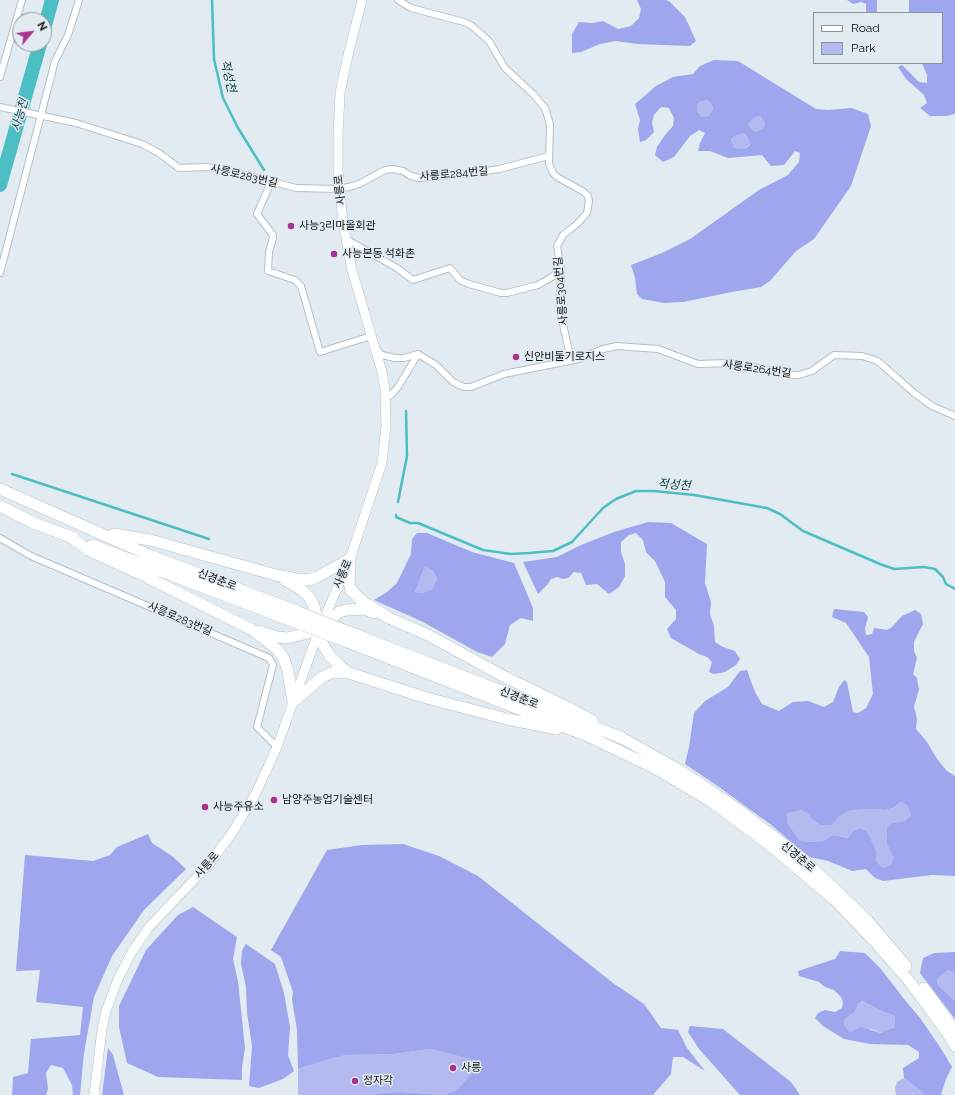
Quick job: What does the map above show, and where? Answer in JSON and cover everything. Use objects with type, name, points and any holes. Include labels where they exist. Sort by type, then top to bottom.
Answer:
[{"type":"highway","name":"신경춘로","points":[[0,489],[149,555],[590,737],[655,768],[712,802],[767,843],[835,900],[876,943],[910,982],[946,1031],[955,1046]]},
{"type":"highway","name":"신경춘로","points":[[0,506],[34,523],[297,617]]},
{"type":"highway","points":[[98,532],[150,540],[276,575],[297,579],[309,580],[327,572],[350,558]]},
{"type":"highway","points":[[68,535],[88,550],[147,577],[251,629],[276,637],[288,638],[319,630],[339,612],[365,609],[428,635],[503,676],[576,711],[622,738]]},
{"type":"highway","points":[[350,558],[349,582],[351,590],[362,601],[389,618]]},
{"type":"highway","points":[[276,575],[302,590],[310,598],[314,606],[323,645],[330,656],[349,673]]},
{"type":"highway","points":[[251,629],[278,650],[284,659],[288,671],[293,702]]},
{"type":"highway","name":"신경춘로","points":[[347,637],[622,738],[686,774],[739,810],[803,859],[867,920],[917,979],[955,1031]]},
{"type":"highway","points":[[293,702],[322,677],[333,672],[349,673],[427,698],[507,719],[590,737]]},
{"type":"street","points":[[0,77],[22,0]]},
{"type":"street","points":[[0,273],[55,61],[68,35],[79,0]]},
{"type":"street","name":"사릉로","points":[[94,1095],[98,1052],[111,994],[125,965],[149,927],[200,874],[234,830],[256,793],[277,747],[319,630],[350,558],[382,463],[386,426],[386,399],[382,372],[376,349],[352,270],[339,189],[337,154],[338,112],[344,69],[362,0]]},
{"type":"street","name":"사릉로304번길","points":[[398,0],[411,8],[464,22],[472,26],[488,41],[505,68],[533,94],[545,108],[550,124],[549,164],[553,173],[588,196],[589,201],[587,213],[560,240],[557,246],[561,269],[560,310],[571,361]]},
{"type":"street","name":"사릉로283번길","points":[[0,107],[76,123],[146,146],[159,153],[179,168],[216,168],[296,188],[339,189]]},
{"type":"street","name":"사릉로284번길","points":[[339,189],[362,183],[385,170],[392,168],[418,178],[499,169],[549,156]]},
{"type":"street","points":[[271,182],[257,214],[274,238],[269,252],[268,271],[295,280],[301,286],[320,352],[371,336]]},
{"type":"street","points":[[346,239],[397,268],[413,280],[450,268],[460,280],[501,293],[508,293],[538,285],[552,277],[561,269]]},
{"type":"street","name":"사릉로264번길","points":[[418,354],[436,364],[453,382],[464,387],[471,387],[517,371],[579,359],[610,346],[640,347],[658,350],[698,364],[729,363],[792,375],[799,375],[812,371],[834,355],[862,356],[879,362],[924,402],[955,416]]},
{"type":"street","points":[[376,349],[382,355],[395,358],[404,358],[418,354]]},
{"type":"street","points":[[386,399],[398,387],[418,354]]},
{"type":"street","name":"사릉로283번길","points":[[0,538],[31,556],[269,658],[273,665],[257,727],[277,747]]},
{"type":"green space","points":[[708,100],[712,105],[713,110],[708,116],[702,117],[697,111],[697,106],[700,102]]},
{"type":"green space","points":[[760,116],[765,123],[763,129],[755,132],[748,124],[754,118]]},
{"type":"green space","points":[[744,133],[750,144],[745,149],[734,148],[731,141],[735,136]]},
{"type":"green space","points":[[425,566],[433,571],[437,579],[432,589],[423,593],[415,592]]},
{"type":"green space","points":[[901,802],[907,804],[911,815],[904,821],[893,823],[890,849],[895,858],[891,865],[883,868],[876,861],[876,850],[867,831],[860,828],[853,831],[848,838],[833,835],[823,841],[809,842],[799,840],[787,822],[787,812],[792,811],[801,810],[808,814],[811,818],[837,818],[848,811],[866,809],[885,810],[893,808]]},
{"type":"green space","points":[[948,970],[955,974],[955,1001],[937,984],[938,978]]},
{"type":"green space","points":[[862,1001],[895,1016],[895,1027],[881,1033],[872,1029],[850,1032],[843,1026],[844,1020],[855,1012],[858,1004]]},
{"type":"green space","name":"사릉","points":[[430,1049],[470,1059],[476,1070],[457,1090],[443,1095],[403,1092],[378,1093],[375,1095],[298,1095],[298,1069],[346,1055],[394,1054]]},
{"type":"green space","points":[[904,1078],[924,1095],[896,1095],[895,1088],[897,1082]]},
{"type":"shaded area","points":[[637,0],[666,0],[670,2],[685,17],[696,41],[690,46],[637,44],[616,41],[600,44],[581,52],[572,53],[572,34],[579,22],[592,23],[603,21],[618,29],[631,26],[639,18],[641,9]]},
{"type":"shaded area","points":[[847,0],[877,0],[877,12],[866,12],[866,4],[861,2],[853,4]]},
{"type":"shaded area","points":[[909,0],[955,0],[955,114],[946,116],[930,116],[920,108],[927,103],[924,95],[906,79],[898,67],[902,65],[919,82],[927,83],[927,75],[922,64],[943,64],[943,12],[909,12]]},
{"type":"shaded area","points":[[714,60],[738,61],[816,109],[828,110],[851,108],[868,114],[871,126],[851,186],[814,239],[796,251],[770,281],[761,287],[683,302],[664,303],[642,299],[637,294],[635,278],[631,265],[662,253],[690,239],[759,190],[788,175],[799,162],[800,153],[795,151],[784,165],[771,166],[762,155],[728,158],[710,151],[698,151],[705,133],[699,130],[690,136],[674,157],[663,162],[655,155],[657,147],[673,126],[674,118],[669,108],[661,107],[654,115],[652,123],[654,132],[646,140],[640,142],[638,129],[640,120],[635,104],[656,86],[673,77],[693,74],[700,66]],"holes":[[[708,100],[712,105],[713,110],[708,116],[702,117],[697,111],[697,106],[700,102]],[[760,116],[765,123],[763,129],[755,132],[750,127],[748,124],[754,118]],[[744,133],[748,138],[750,145],[745,149],[734,148],[731,140],[735,136]]]},
{"type":"shaded area","points":[[648,522],[671,523],[707,544],[705,583],[711,602],[710,614],[714,626],[715,642],[723,647],[735,651],[740,659],[736,665],[725,672],[714,674],[709,672],[712,662],[707,657],[671,638],[667,629],[676,619],[676,610],[665,597],[665,582],[655,561],[646,552],[643,540],[636,533],[629,535],[621,542],[621,552],[625,564],[625,576],[619,587],[609,594],[597,584],[586,585],[581,573],[574,572],[568,578],[563,579],[557,577],[551,579],[538,594],[523,562],[557,557],[581,545],[614,532]]},
{"type":"shaded area","points":[[417,533],[427,533],[472,552],[514,563],[533,608],[533,621],[521,618],[510,625],[505,644],[492,657],[477,652],[423,622],[374,600],[387,592],[397,583],[411,554],[412,539]],"holes":[[[425,566],[433,571],[437,579],[432,589],[423,593],[415,592]]]},
{"type":"shaded area","points":[[834,609],[864,612],[868,617],[865,628],[866,635],[872,634],[874,628],[887,630],[892,627],[902,616],[915,610],[921,614],[923,624],[914,642],[914,651],[917,658],[913,674],[917,678],[919,689],[914,707],[917,719],[916,729],[927,742],[937,759],[947,771],[955,776],[955,876],[932,875],[883,881],[875,878],[866,869],[852,871],[828,861],[809,857],[770,824],[685,764],[694,713],[705,701],[728,687],[740,671],[747,670],[755,692],[762,704],[779,711],[793,702],[808,701],[824,707],[833,702],[839,687],[844,680],[847,682],[853,712],[858,713],[866,708],[873,694],[869,657],[846,623],[832,617]],"holes":[[[901,802],[907,805],[911,815],[904,821],[893,823],[887,828],[887,843],[894,858],[891,865],[883,868],[876,861],[876,850],[867,831],[860,828],[853,831],[848,838],[833,835],[823,841],[809,842],[799,840],[787,822],[787,813],[801,810],[821,825],[832,825],[837,818],[848,811],[866,809],[885,810],[893,808]]]},
{"type":"shaded area","points":[[148,834],[152,843],[172,856],[186,869],[144,910],[112,956],[94,997],[84,1053],[80,1095],[73,1095],[72,1085],[63,1068],[51,1065],[46,1073],[48,1089],[46,1095],[12,1095],[13,1077],[28,1073],[31,1039],[80,1035],[83,1007],[36,1002],[40,970],[16,971],[25,855],[93,861],[110,855],[117,847]]},
{"type":"shaded area","points":[[403,844],[439,856],[478,876],[613,983],[644,1004],[661,1028],[678,1030],[687,1048],[705,1071],[683,1057],[673,1057],[671,1074],[653,1095],[443,1095],[457,1090],[476,1069],[470,1059],[430,1049],[394,1054],[346,1055],[298,1069],[297,1030],[292,999],[293,992],[281,957],[271,950],[327,850],[362,845]]},
{"type":"shaded area","points":[[193,907],[237,937],[233,959],[238,981],[245,1048],[242,1067],[242,1080],[158,1077],[127,1063],[119,1027],[119,1006],[146,950],[178,915]]},
{"type":"shaded area","points":[[246,944],[275,964],[284,993],[290,1027],[288,1055],[294,1071],[283,1079],[259,1088],[249,1086],[252,1046],[247,1013],[246,987],[241,964],[242,950]]},
{"type":"shaded area","points":[[840,951],[865,953],[881,969],[920,1018],[952,1067],[941,1095],[924,1095],[904,1078],[903,1068],[919,1058],[919,1052],[908,1045],[870,1044],[844,1039],[823,1026],[815,1018],[818,1013],[825,1010],[835,1012],[842,1008],[843,1002],[841,997],[834,990],[825,987],[819,982],[799,976],[798,971],[835,959]],"holes":[[[862,1001],[895,1016],[895,1027],[881,1033],[861,1027],[850,1032],[844,1026],[844,1020],[855,1012],[858,1004]]]},
{"type":"shaded area","points":[[955,952],[955,974],[948,970],[938,978],[937,984],[955,1001],[955,1019],[920,973],[923,958],[934,953]]},
{"type":"shaded area","points":[[690,1026],[723,1029],[791,1082],[800,1095],[740,1095],[699,1049],[688,1032]]},
{"type":"shaded area","points":[[108,1048],[113,1055],[124,1095],[102,1095]]},
{"type":"shaded area","points":[[403,1092],[443,1095],[375,1095],[378,1093]]},
{"type":"waterway","name":"사능천","points":[[49,12],[52,0]]},
{"type":"waterway","name":"적성천","points":[[212,0],[214,59],[223,98],[238,128],[264,170]]},
{"type":"waterway","name":"사능천","points":[[0,185],[38,52]]},
{"type":"waterway","name":"적성천","points":[[398,502],[407,456],[406,411]]},
{"type":"waterway","points":[[12,474],[209,539]]},
{"type":"waterway","name":"적성천","points":[[396,515],[396,517],[410,523],[418,523],[483,550],[511,554],[529,553],[553,551],[572,542],[603,508],[616,499],[636,491],[654,491],[694,495],[767,508],[780,514],[803,531],[880,564],[894,569],[924,567],[935,569],[943,577],[946,584],[955,589]]},
{"type":"place","name":"사능3리마을회관","points":[[291,226]]},
{"type":"place","name":"사능본동.석화촌","points":[[334,254]]},
{"type":"place","name":"신안비둘기로지스","points":[[516,357]]},
{"type":"place","name":"남양주농업기술센터","points":[[274,800]]},
{"type":"place","name":"사능주유소","points":[[205,807]]},
{"type":"place","name":"사릉","points":[[453,1068]]},
{"type":"place","name":"정자각","points":[[355,1081]]}]
